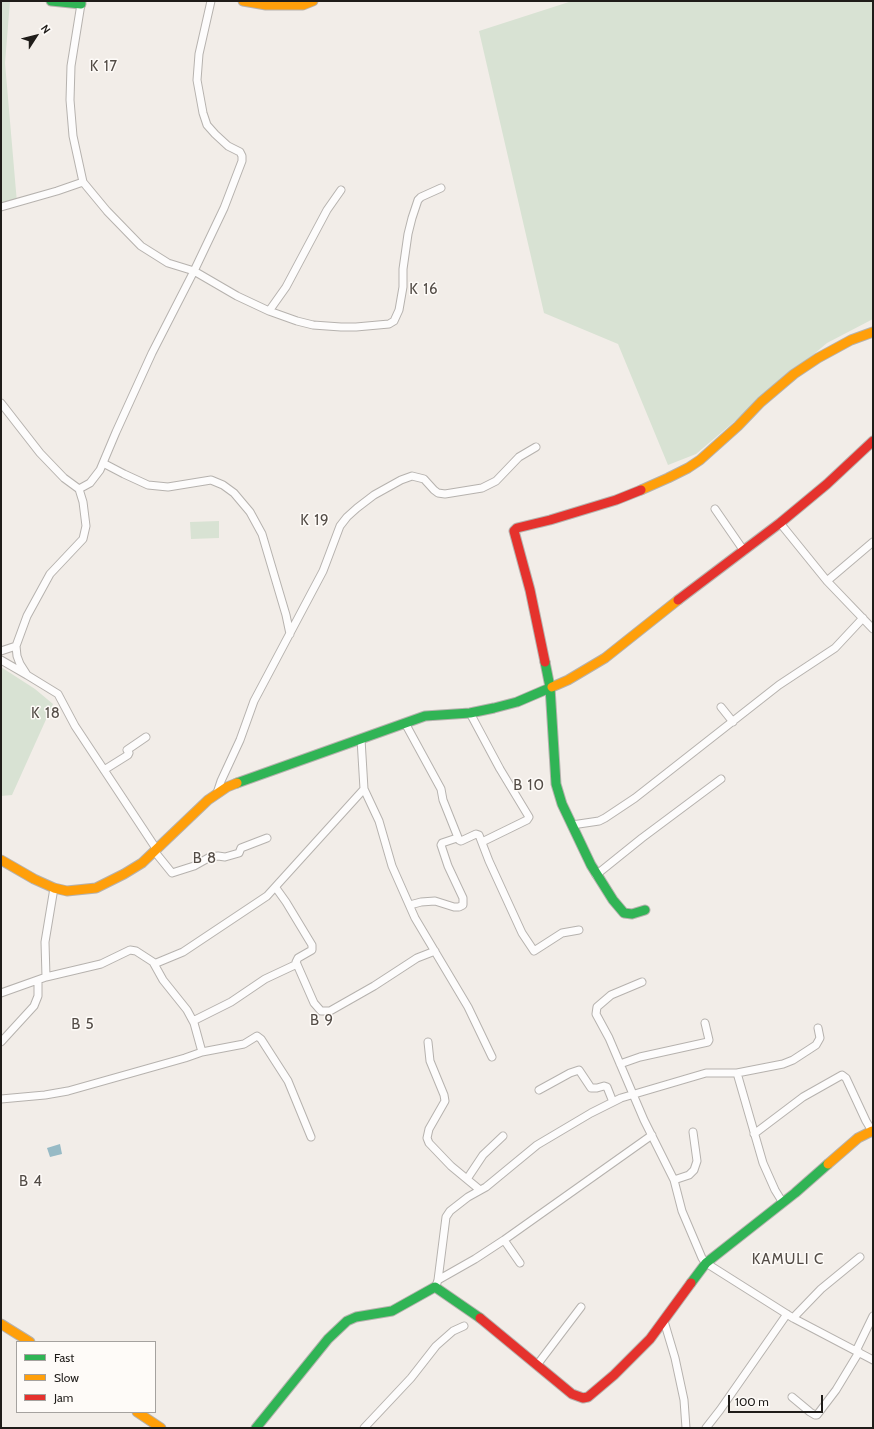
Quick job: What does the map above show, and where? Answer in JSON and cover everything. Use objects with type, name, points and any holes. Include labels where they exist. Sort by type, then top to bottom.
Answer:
[{"type":"main road","points":[[51,1],[81,2]]},
{"type":"main road","points":[[243,1],[266,5],[303,4],[313,1]]},
{"type":"main road","points":[[645,910],[632,914],[622,912],[596,874],[562,804],[556,784],[550,687],[530,590],[514,534],[515,529],[584,511],[616,500],[688,468],[700,460],[738,426],[761,402],[794,374],[818,358],[851,340],[873,332]]},
{"type":"main road","points":[[1,860],[34,879],[54,888],[75,891],[96,888],[142,863],[156,851],[193,813],[217,793],[227,787],[248,778],[425,716],[470,713],[517,702],[568,680],[605,658],[662,612],[780,523],[827,484],[873,441]]},
{"type":"main road","points":[[256,1428],[328,1339],[347,1321],[356,1317],[392,1311],[436,1283],[572,1394],[583,1398],[588,1397],[614,1375],[634,1355],[664,1321],[696,1275],[706,1264],[820,1172],[858,1138],[873,1132]]},
{"type":"main road","points":[[1,1324],[28,1341]]},
{"type":"main road","points":[[138,1413],[161,1428]]},
{"type":"street","points":[[79,489],[90,484],[103,463],[152,353],[224,208],[242,161],[240,152],[228,146],[207,125],[203,113],[197,80],[199,54],[210,1]]},
{"type":"street","points":[[81,2],[71,66],[70,100],[73,136],[83,182],[141,246],[168,263],[194,271],[238,296],[297,321],[313,325],[356,327],[392,323],[396,318],[400,304],[403,288],[403,269],[410,229],[416,207],[421,197],[441,188]]},
{"type":"street","points":[[1,207],[83,182]]},
{"type":"street","points":[[269,310],[286,287],[327,210],[341,190]]},
{"type":"street","points":[[1,403],[40,453],[64,478],[79,489],[84,508],[86,526],[86,533],[83,539],[50,574],[27,616],[16,646],[20,664],[28,675]]},
{"type":"street","points":[[217,793],[240,740],[254,701],[323,571],[340,526],[347,517],[357,508],[401,480],[412,476],[424,479],[438,493],[445,494],[482,488],[496,481],[519,457],[536,447]]},
{"type":"street","points":[[103,463],[148,485],[168,487],[211,480],[223,485],[234,493],[250,512],[262,534],[286,615],[290,634]]},
{"type":"street","points":[[715,509],[744,551]]},
{"type":"street","points":[[780,523],[827,581],[873,629]]},
{"type":"street","points":[[827,581],[873,542]]},
{"type":"street","points":[[572,825],[599,821],[611,815],[635,798],[779,685],[835,648],[863,618]]},
{"type":"street","points":[[1,651],[16,646]]},
{"type":"street","points":[[1,660],[58,694],[75,726],[156,851],[172,873],[194,866],[210,857],[225,857],[239,853],[241,848],[267,838]]},
{"type":"street","points":[[721,708],[733,722]]},
{"type":"street","points":[[470,713],[500,769],[529,817],[525,822],[482,842]]},
{"type":"street","points":[[405,723],[441,789],[443,800],[457,838],[461,841],[478,834],[522,933],[534,951],[562,933],[579,930]]},
{"type":"street","points":[[104,770],[128,755],[129,753],[127,750],[146,737]]},
{"type":"street","points":[[361,739],[364,789],[381,827],[390,860],[415,918],[471,1012],[492,1057]]},
{"type":"street","points":[[596,874],[721,780]]},
{"type":"street","points":[[154,964],[189,949],[267,896],[276,888],[364,789]]},
{"type":"street","points":[[410,905],[420,902],[435,901],[454,907],[463,905],[463,898],[448,866],[441,845],[442,843],[457,838]]},
{"type":"street","points":[[46,977],[45,942],[54,888]]},
{"type":"street","points":[[276,888],[312,945],[312,950],[297,959],[297,964],[318,1009],[327,1012],[374,986],[417,958],[435,951]]},
{"type":"street","points":[[1,993],[46,977],[93,967],[130,950],[139,952],[154,964],[163,980],[187,1010],[193,1021],[202,1052]]},
{"type":"street","points":[[193,1021],[231,1002],[265,979],[297,964]]},
{"type":"street","points":[[1,1042],[34,1006],[38,996],[38,980]]},
{"type":"street","points":[[642,982],[611,995],[600,1004],[596,1010],[596,1014],[609,1038],[644,1120],[674,1180],[682,1211],[702,1258],[706,1264],[790,1316],[873,1360]]},
{"type":"street","points":[[620,1064],[640,1057],[708,1042],[709,1040],[705,1023]]},
{"type":"street","points":[[436,1283],[446,1217],[450,1211],[500,1176],[537,1145],[579,1119],[633,1094],[706,1073],[737,1073],[783,1064],[793,1060],[816,1045],[820,1038],[818,1028]]},
{"type":"street","points":[[1,1099],[68,1092],[202,1052],[245,1044],[256,1036],[259,1037],[288,1081],[312,1137]]},
{"type":"street","points":[[428,1042],[430,1061],[445,1101],[428,1129],[426,1138],[435,1150],[451,1166],[480,1190]]},
{"type":"street","points":[[539,1090],[560,1078],[579,1070],[591,1088],[607,1087],[613,1102]]},
{"type":"street","points":[[737,1073],[767,1174],[782,1203]]},
{"type":"street","points":[[754,1134],[803,1097],[842,1075],[846,1078],[866,1121],[873,1132]]},
{"type":"street","points":[[674,1180],[689,1175],[694,1170],[697,1162],[693,1132]]},
{"type":"street","points":[[436,1283],[504,1240],[652,1135]]},
{"type":"street","points":[[467,1179],[484,1155],[503,1136]]},
{"type":"street","points":[[504,1240],[520,1264]]},
{"type":"street","points":[[706,1428],[790,1316],[860,1257]]},
{"type":"street","points":[[537,1365],[581,1307]]},
{"type":"street","points":[[792,1396],[810,1412],[817,1415],[836,1390],[858,1352],[873,1316]]},
{"type":"street","points":[[664,1321],[675,1358],[684,1400],[686,1428]]},
{"type":"street","points":[[364,1428],[411,1378],[436,1346],[452,1331],[464,1326]]},
{"type":"green space","points":[[1,1],[10,1],[5,63],[17,203],[1,207]]},
{"type":"green space","points":[[572,1],[873,1],[873,319],[827,343],[696,454],[668,465],[618,344],[544,313],[479,31]]},
{"type":"green space","points":[[219,521],[219,538],[191,539],[190,522]]},
{"type":"green space","points":[[1,667],[35,689],[53,704],[12,795],[1,796]]},
{"type":"water","points":[[60,1144],[62,1154],[50,1157],[47,1148]]},
{"type":"traffic: fast","points":[[51,1],[81,4],[81,1]]},
{"type":"traffic: fast","points":[[545,662],[550,687],[556,784],[562,804],[591,865],[613,900],[624,913],[632,914],[645,910]]},
{"type":"traffic: fast","points":[[237,783],[425,716],[470,713],[494,708],[517,702],[552,687]]},
{"type":"traffic: fast","points":[[691,1283],[706,1263],[795,1193],[828,1164]]},
{"type":"traffic: fast","points":[[256,1428],[328,1339],[347,1321],[356,1317],[392,1311],[435,1287],[480,1318]]},
{"type":"traffic: slow","points":[[243,1],[266,5],[303,5],[313,1]]},
{"type":"traffic: slow","points":[[641,490],[688,468],[700,460],[738,426],[761,402],[794,374],[818,358],[851,340],[873,332]]},
{"type":"traffic: slow","points":[[552,687],[568,680],[605,658],[678,600]]},
{"type":"traffic: slow","points":[[1,860],[34,879],[54,888],[67,891],[96,888],[142,863],[208,800],[227,787],[237,783]]},
{"type":"traffic: slow","points":[[828,1164],[858,1138],[872,1131],[873,1132]]},
{"type":"traffic: slow","points":[[1,1324],[28,1341]]},
{"type":"traffic: slow","points":[[138,1413],[161,1428]]},
{"type":"traffic: jam","points":[[678,600],[780,523],[827,484],[873,441]]},
{"type":"traffic: jam","points":[[545,662],[530,590],[514,531],[517,528],[550,520],[616,500],[641,490]]},
{"type":"traffic: jam","points":[[480,1318],[572,1394],[583,1398],[588,1397],[614,1375],[650,1339],[691,1283]]},
{"type":"district","name":"K 17","points":[[104,67]]},
{"type":"district","name":"K 16","points":[[424,290]]},
{"type":"district","name":"K 19","points":[[315,521]]},
{"type":"district","name":"K 18","points":[[46,714]]},
{"type":"district","name":"B 10","points":[[529,786]]},
{"type":"district","name":"B 8","points":[[205,859]]},
{"type":"district","name":"B 9","points":[[322,1021]]},
{"type":"district","name":"B 5","points":[[83,1025]]},
{"type":"district","name":"B 4","points":[[31,1182]]},
{"type":"district","name":"KAMULI C","points":[[788,1260]]}]
